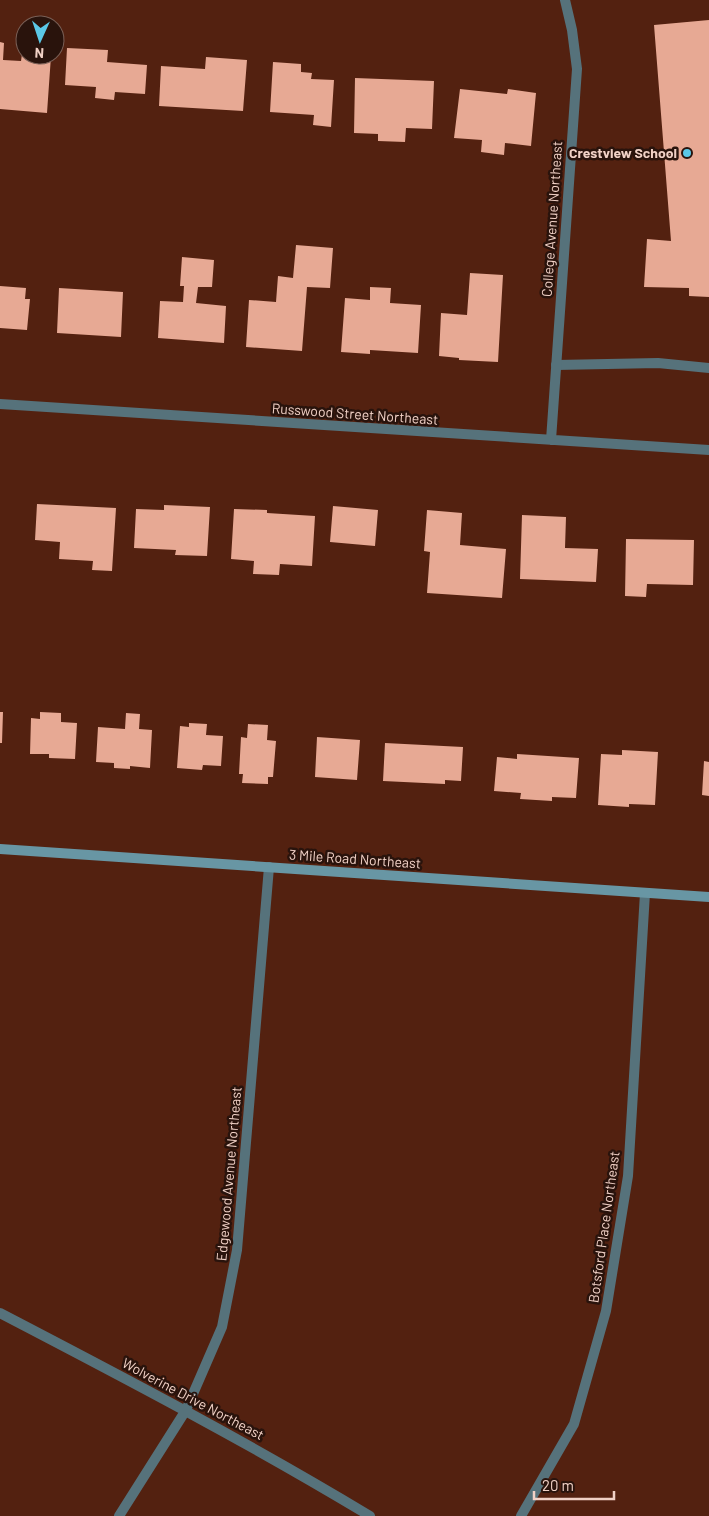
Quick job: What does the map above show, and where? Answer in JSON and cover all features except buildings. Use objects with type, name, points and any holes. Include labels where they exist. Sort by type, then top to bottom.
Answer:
[{"type":"main road","name":"3 Mile Road Northeast","points":[[0,849],[709,897]]},
{"type":"street","name":"College Avenue Northeast","points":[[551,440],[577,69],[572,30],[565,0]]},
{"type":"street","points":[[556,365],[658,364],[709,368]]},
{"type":"street","name":"Russwood Street Northeast","points":[[0,404],[709,450]]},
{"type":"street","name":"Edgewood Avenue Northeast","points":[[120,1516],[186,1410],[222,1327],[237,1250],[269,867]]},
{"type":"street","name":"Botsford Place Northeast","points":[[521,1516],[574,1424],[606,1310],[628,1176],[645,893]]},
{"type":"street","name":"Wolverine Drive Northeast","points":[[0,1313],[186,1410],[288,1467],[370,1516]]},
{"type":"place","name":"Crestview School","points":[[687,153]]}]
